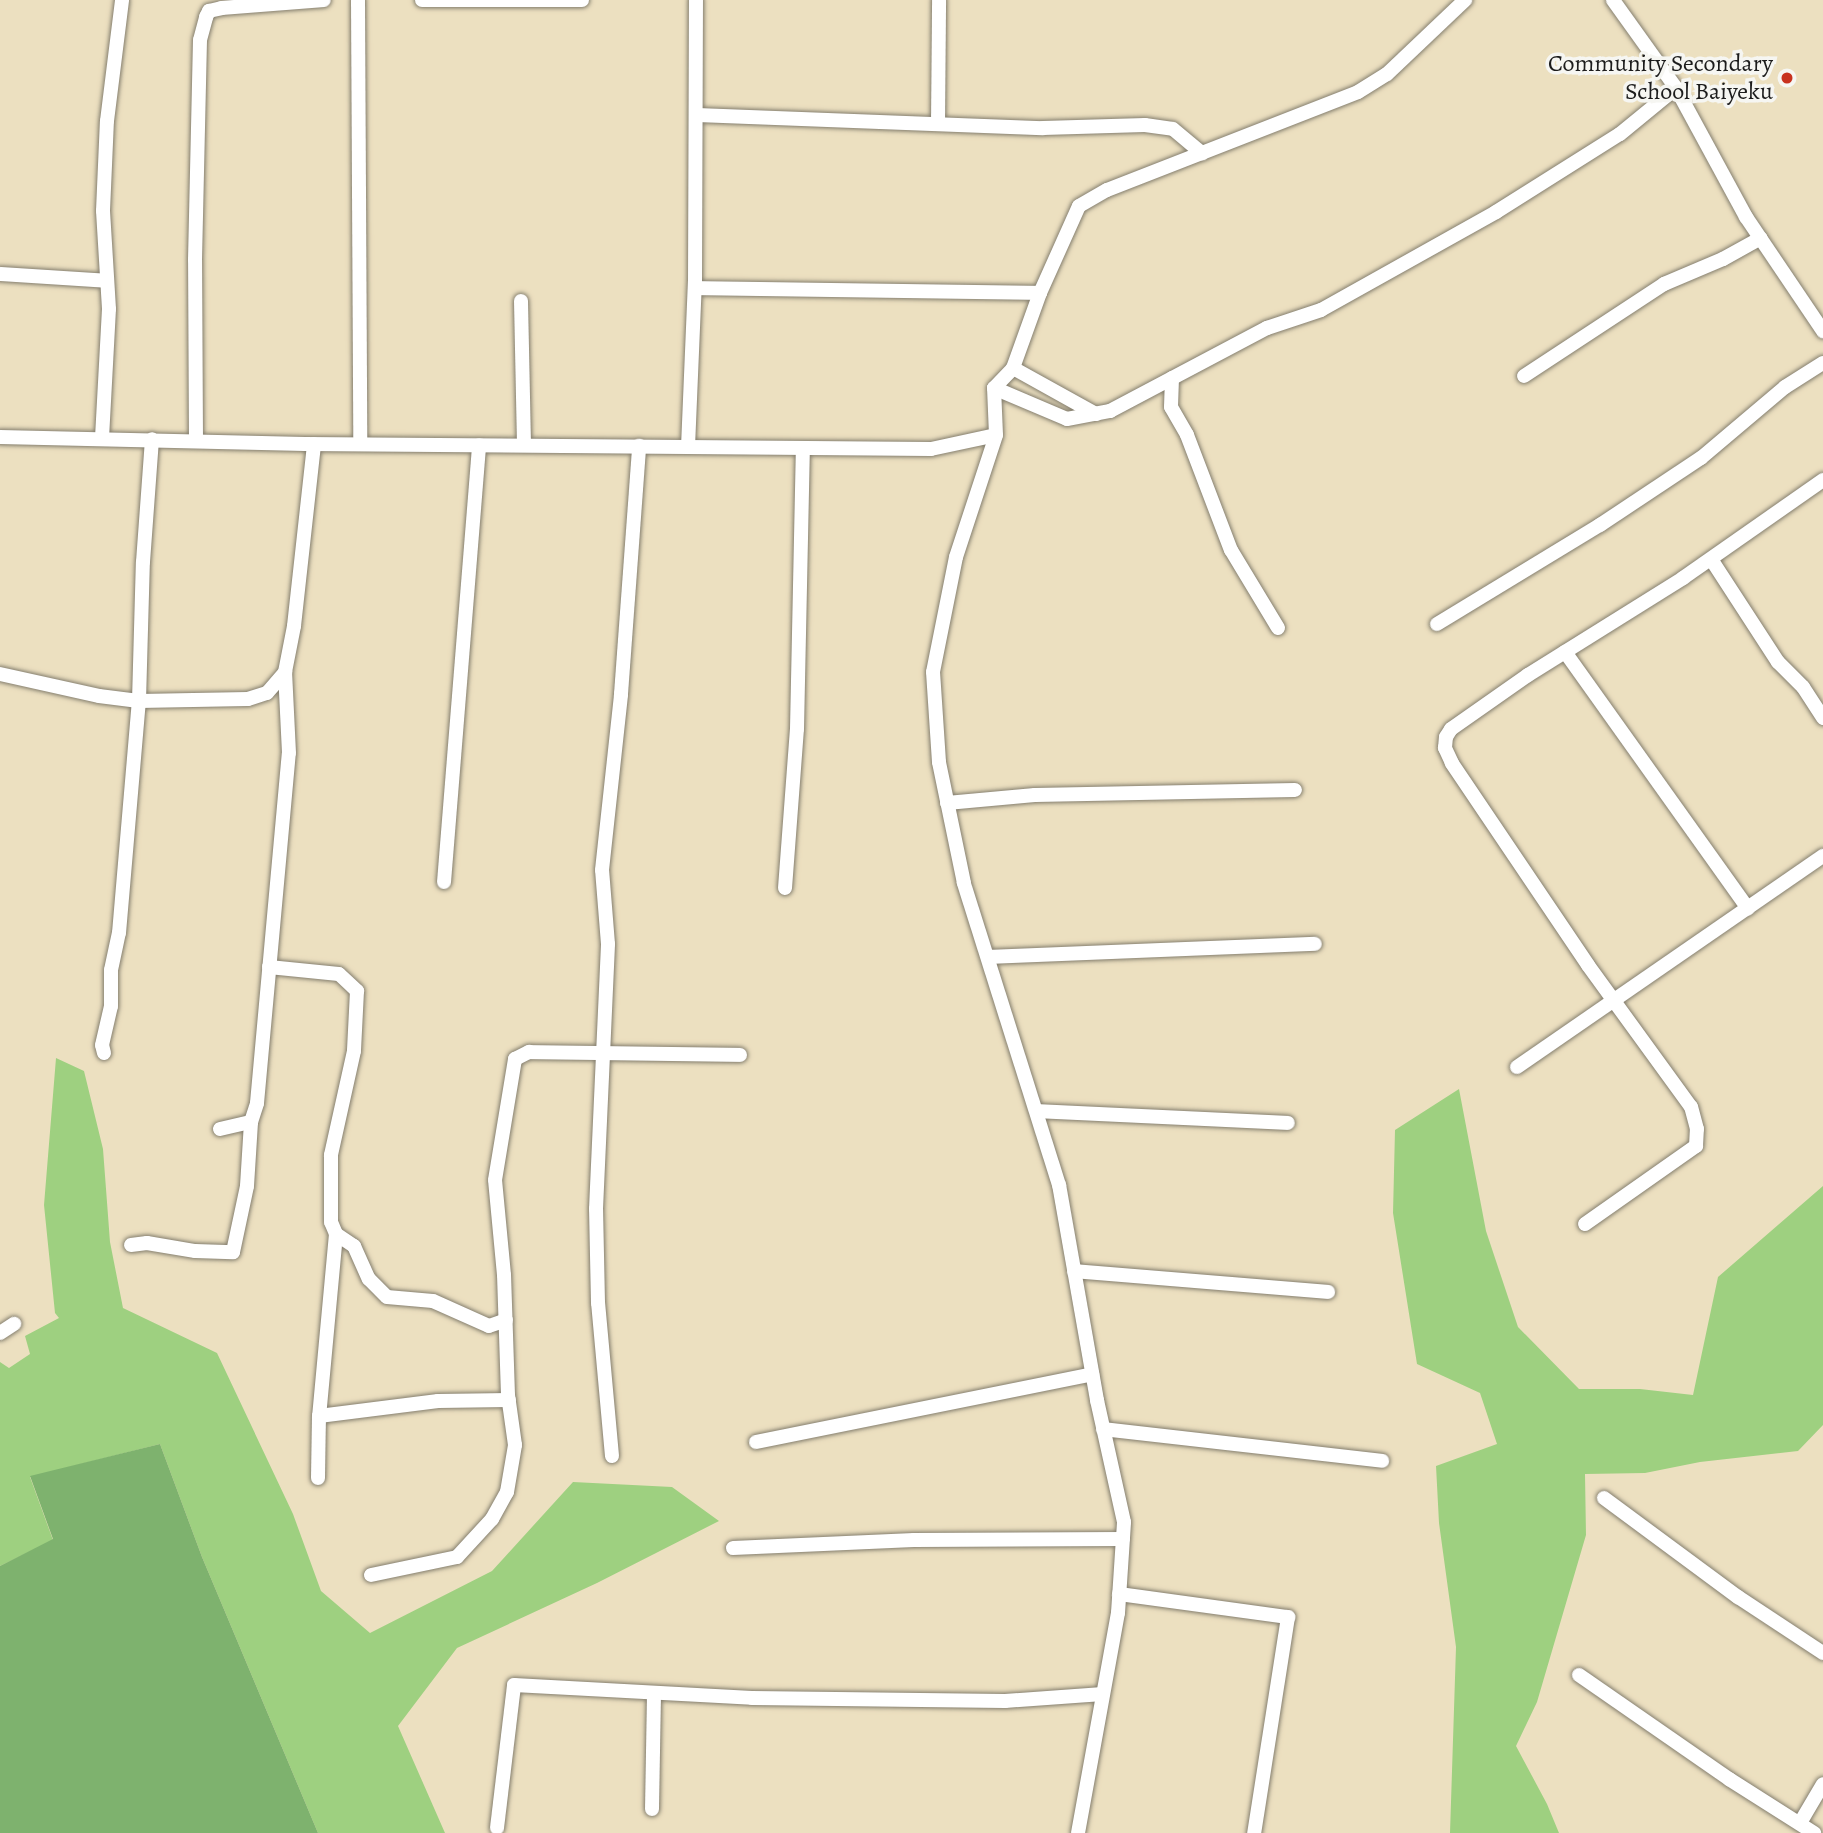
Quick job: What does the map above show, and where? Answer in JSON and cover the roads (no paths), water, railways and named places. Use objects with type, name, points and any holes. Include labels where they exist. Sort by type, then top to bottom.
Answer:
[{"type":"street","points":[[102,438],[109,309],[103,211],[107,121],[122,0]]},
{"type":"street","points":[[196,440],[195,260],[199,68],[200,40],[206,18],[209,11],[222,8],[324,0]]},
{"type":"street","points":[[358,0],[360,444]]},
{"type":"street","points":[[422,0],[582,0]]},
{"type":"street","points":[[688,447],[695,288],[696,0]]},
{"type":"street","points":[[938,124],[939,0]]},
{"type":"street","points":[[1078,1833],[1119,1594],[1124,1522],[1092,1374],[1059,1185],[964,883],[939,762],[933,672],[956,557],[996,435],[994,388],[1013,368],[1040,293],[1079,206],[1107,190],[1358,92],[1387,74],[1465,0]]},
{"type":"street","points":[[1613,0],[1676,88],[1761,238],[1823,331]]},
{"type":"street","points":[[994,388],[1067,418],[1110,411],[1267,328],[1321,310],[1496,212],[1620,134],[1676,88]]},
{"type":"street","points":[[697,115],[1043,128],[1145,125],[1173,130],[1202,153]]},
{"type":"street","points":[[1524,376],[1664,284],[1723,259],[1761,238]]},
{"type":"street","points":[[0,274],[107,281]]},
{"type":"street","points":[[695,288],[1040,293]]},
{"type":"street","points":[[521,301],[524,445]]},
{"type":"street","points":[[1437,624],[1600,525],[1701,458],[1785,387],[1823,363]]},
{"type":"street","points":[[1013,368],[1096,414]]},
{"type":"street","points":[[1172,377],[1171,407],[1187,435],[1231,550],[1278,628]]},
{"type":"street","points":[[1144,393],[1171,407]]},
{"type":"street","points":[[0,437],[314,444],[931,449],[996,435]]},
{"type":"street","points":[[104,1053],[102,1045],[111,1006],[111,971],[118,933],[139,701],[143,562],[152,439]]},
{"type":"street","points":[[131,1245],[147,1243],[195,1251],[233,1252],[247,1186],[251,1122],[257,1103],[289,753],[285,672],[294,626],[314,444]]},
{"type":"street","points":[[444,882],[480,444]]},
{"type":"street","points":[[612,1456],[598,1303],[596,1209],[608,944],[602,870],[621,694],[639,446]]},
{"type":"street","points":[[785,888],[796,729],[803,448]]},
{"type":"street","points":[[1585,1224],[1696,1146],[1699,1139],[1691,1107],[1628,1017],[1621,998],[1445,748],[1446,737],[1451,729],[1711,559],[1823,480]]},
{"type":"street","points":[[1711,559],[1777,662],[1803,687],[1823,718]]},
{"type":"street","points":[[1565,652],[1748,909]]},
{"type":"street","points":[[0,674],[99,696],[139,701],[248,699],[267,693],[285,672]]},
{"type":"street","points":[[947,803],[1035,795],[1295,790]]},
{"type":"street","points":[[1517,1067],[1621,998],[1823,856]]},
{"type":"street","points":[[988,957],[1315,944]]},
{"type":"street","points":[[270,967],[339,974],[357,991],[354,1051],[331,1155],[331,1222],[336,1234],[319,1416],[318,1478]]},
{"type":"street","points":[[371,1575],[457,1557],[492,1520],[507,1492],[515,1445],[509,1400],[506,1320],[495,1181],[515,1059],[529,1052],[740,1055]]},
{"type":"street","points":[[1037,1111],[1288,1123]]},
{"type":"street","points":[[220,1129],[251,1122]]},
{"type":"street","points":[[336,1234],[354,1246],[369,1279],[387,1297],[433,1301],[489,1326],[506,1320]]},
{"type":"street","points":[[1074,1271],[1328,1292]]},
{"type":"street","points":[[0,1333],[14,1324]]},
{"type":"street","points":[[755,1442],[1092,1374]]},
{"type":"street","points":[[319,1416],[438,1401],[509,1400]]},
{"type":"street","points":[[1103,1429],[1382,1461]]},
{"type":"street","points":[[1604,1498],[1738,1597],[1823,1653]]},
{"type":"street","points":[[733,1548],[914,1540],[1123,1538]]},
{"type":"street","points":[[1119,1594],[1288,1617],[1254,1833]]},
{"type":"street","points":[[1579,1675],[1729,1779],[1814,1833]]},
{"type":"street","points":[[497,1828],[514,1685],[752,1698],[1005,1701],[1103,1694]]},
{"type":"street","points":[[652,1809],[654,1693]]},
{"type":"street","points":[[1800,1824],[1823,1784]]},
{"type":"place","name":"Community Secondary School Baiyeku","points":[[1787,78]]}]
